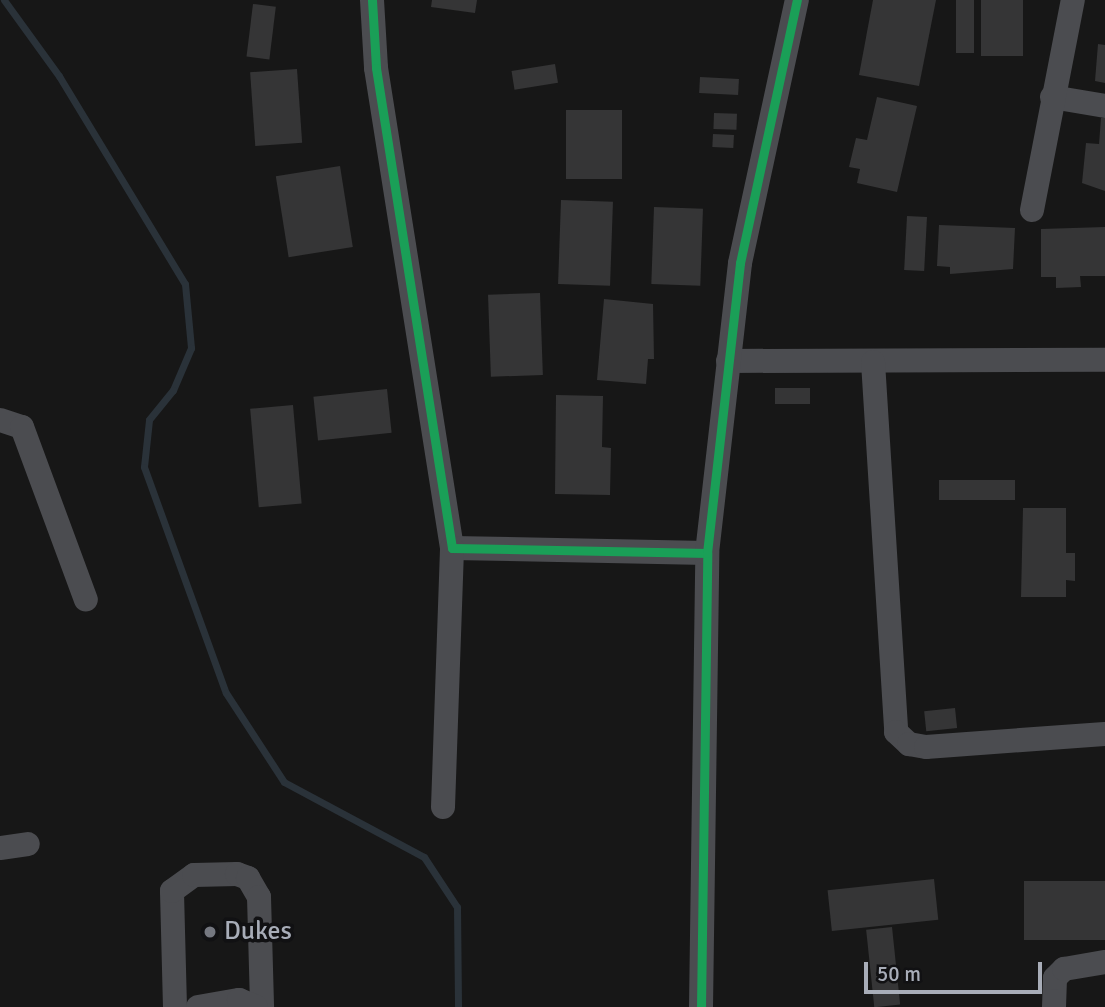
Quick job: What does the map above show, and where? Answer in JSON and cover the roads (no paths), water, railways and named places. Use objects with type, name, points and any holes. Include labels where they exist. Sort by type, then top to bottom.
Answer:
[{"type":"street","points":[[372,0],[376,68],[452,548],[443,807]]},
{"type":"street","points":[[701,1007],[707,553],[728,361],[750,204],[797,0]]},
{"type":"street","points":[[1032,210],[1073,0]]},
{"type":"street","points":[[1052,97],[1105,106]]},
{"type":"street","points":[[728,361],[1105,360]]},
{"type":"street","points":[[873,362],[896,732],[909,744],[926,747],[1105,734]]},
{"type":"street","points":[[0,420],[22,427],[86,600]]},
{"type":"street","points":[[452,548],[707,553]]},
{"type":"street","points":[[0,848],[27,844]]},
{"type":"street","points":[[175,1007],[172,891],[194,875],[237,874],[248,878],[258,897],[262,1007]]},
{"type":"street","points":[[1054,1007],[1055,978],[1064,969],[1105,962]]},
{"type":"street","points":[[198,1007],[239,1000],[256,1007]]},
{"type":"waterway","points":[[4,0],[59,76],[185,284],[191,348],[173,390],[149,420],[144,467],[226,693],[284,782],[424,857],[457,907],[458,1007]]},
{"type":"place","name":"Dukes","points":[[210,932]]}]
